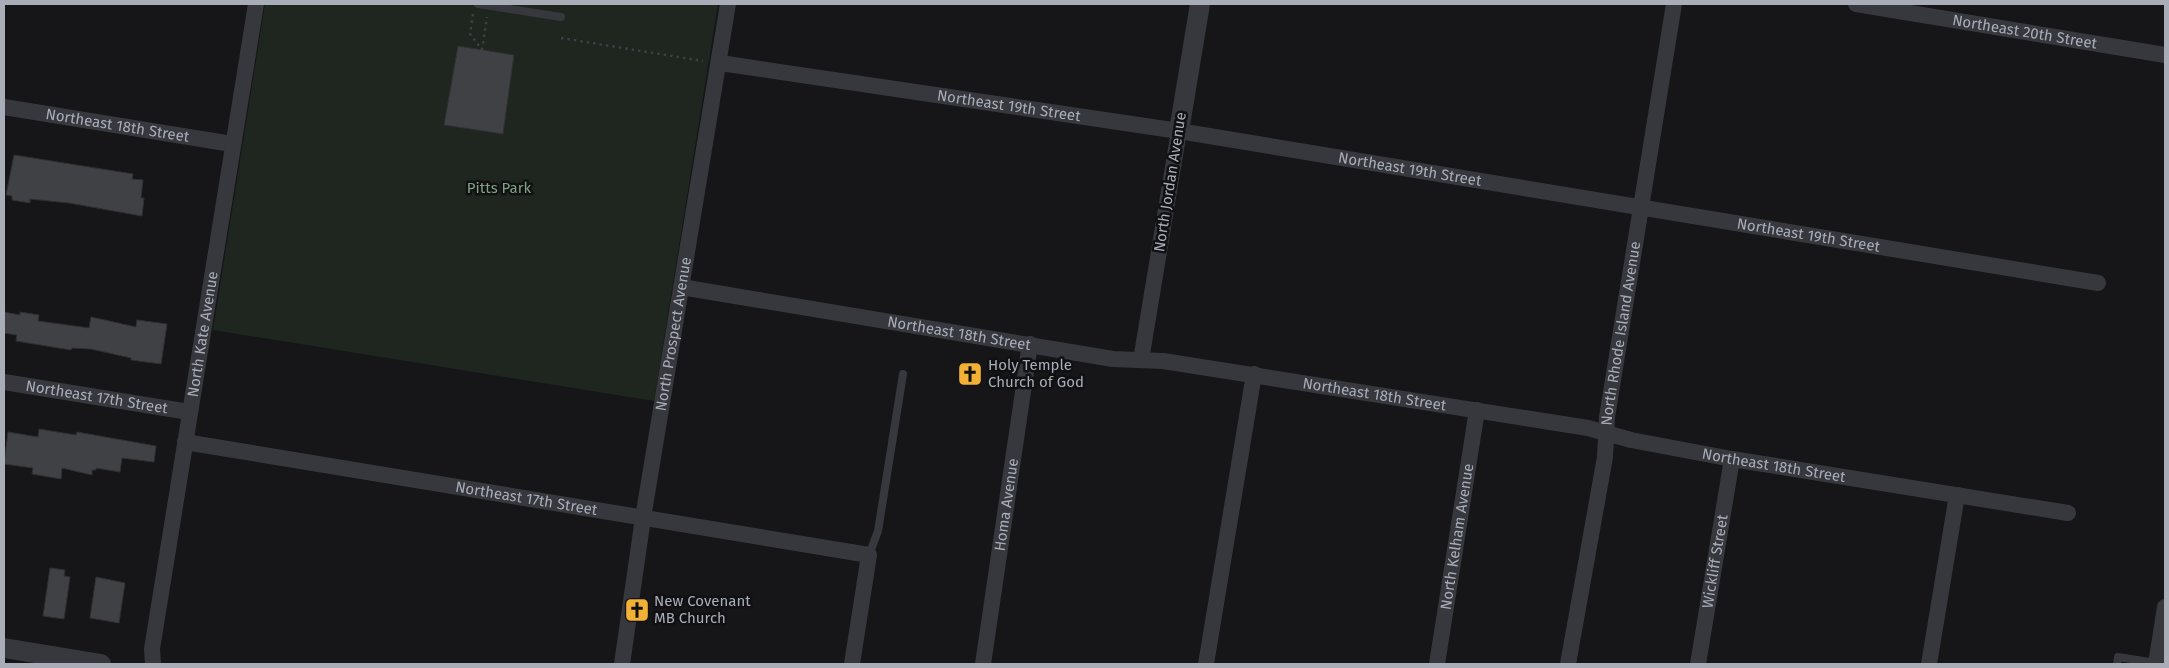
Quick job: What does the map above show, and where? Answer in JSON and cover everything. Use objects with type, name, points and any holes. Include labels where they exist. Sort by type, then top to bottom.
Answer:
[{"type":"street","name":"North Kate Avenue","points":[[153,664],[152,649],[256,4]]},
{"type":"street","name":"North Prospect Avenue","points":[[622,664],[643,518],[720,63],[728,4]]},
{"type":"street","name":"North Jordan Avenue","points":[[1141,360],[1200,4]]},
{"type":"street","name":"North Rhode Island Avenue","points":[[1568,664],[1605,457],[1606,433],[1674,4]]},
{"type":"street","name":"Northeast 20th Street","points":[[1856,4],[1910,8],[2165,55]]},
{"type":"street","name":"Northeast 19th Street","points":[[720,63],[1179,131],[2098,282]]},
{"type":"street","name":"Northeast 18th Street","points":[[4,107],[232,144]]},
{"type":"street","name":"Northeast 18th Street","points":[[681,287],[1114,359],[1163,361],[1254,374],[1588,428],[1631,440],[1732,460],[2068,513]]},
{"type":"street","name":"Homa Avenue","points":[[983,664],[1030,344]]},
{"type":"street","points":[[1206,664],[1254,374]]},
{"type":"street","name":"Northeast 17th Street","points":[[4,382],[190,412]]},
{"type":"street","name":"North Kelham Avenue","points":[[1437,664],[1477,410]]},
{"type":"street","name":"Northeast 17th Street","points":[[185,442],[868,555]]},
{"type":"street","name":"Wickliff Street","points":[[1698,664],[1732,460]]},
{"type":"street","points":[[1929,664],[1956,495]]},
{"type":"street","points":[[852,664],[868,555]]},
{"type":"street","points":[[2156,664],[2165,607]]},
{"type":"street","points":[[4,648],[101,664]]},
{"type":"lane","points":[[478,4],[561,18]]},
{"type":"lane","points":[[868,555],[878,531],[903,374]]},
{"type":"lane","points":[[2117,664],[2118,657],[2156,664]]},
{"type":"path","points":[[473,12],[470,34],[482,50],[486,30]]},
{"type":"path","points":[[561,38],[720,63]]},
{"type":"green space","name":"Pitts Park","points":[[265,4],[718,4],[654,401],[213,330]]},
{"type":"building","points":[[458,46],[514,55],[503,134],[444,125]]},
{"type":"building","points":[[14,155],[133,174],[132,179],[143,180],[142,216],[69,203],[30,199],[30,203],[12,200],[12,196],[6,195]]},
{"type":"building","points":[[4,312],[20,315],[20,312],[39,315],[38,321],[89,328],[91,317],[136,327],[137,320],[167,324],[161,364],[131,360],[131,358],[91,349],[72,348],[71,350],[16,341],[17,335],[4,333]]},
{"type":"building","points":[[39,429],[76,435],[77,432],[156,446],[154,462],[122,458],[120,472],[96,468],[96,470],[92,470],[92,475],[62,468],[61,479],[32,474],[33,468],[4,464],[8,432],[38,437]]},
{"type":"building","points":[[50,568],[65,570],[64,576],[70,577],[64,619],[43,616]]},
{"type":"building","points":[[96,577],[125,583],[119,623],[90,618]]},
{"type":"place","name":"Holy Temple Church of God","points":[[970,374]]},
{"type":"place","name":"New Covenant MB Church","points":[[637,610]]}]
